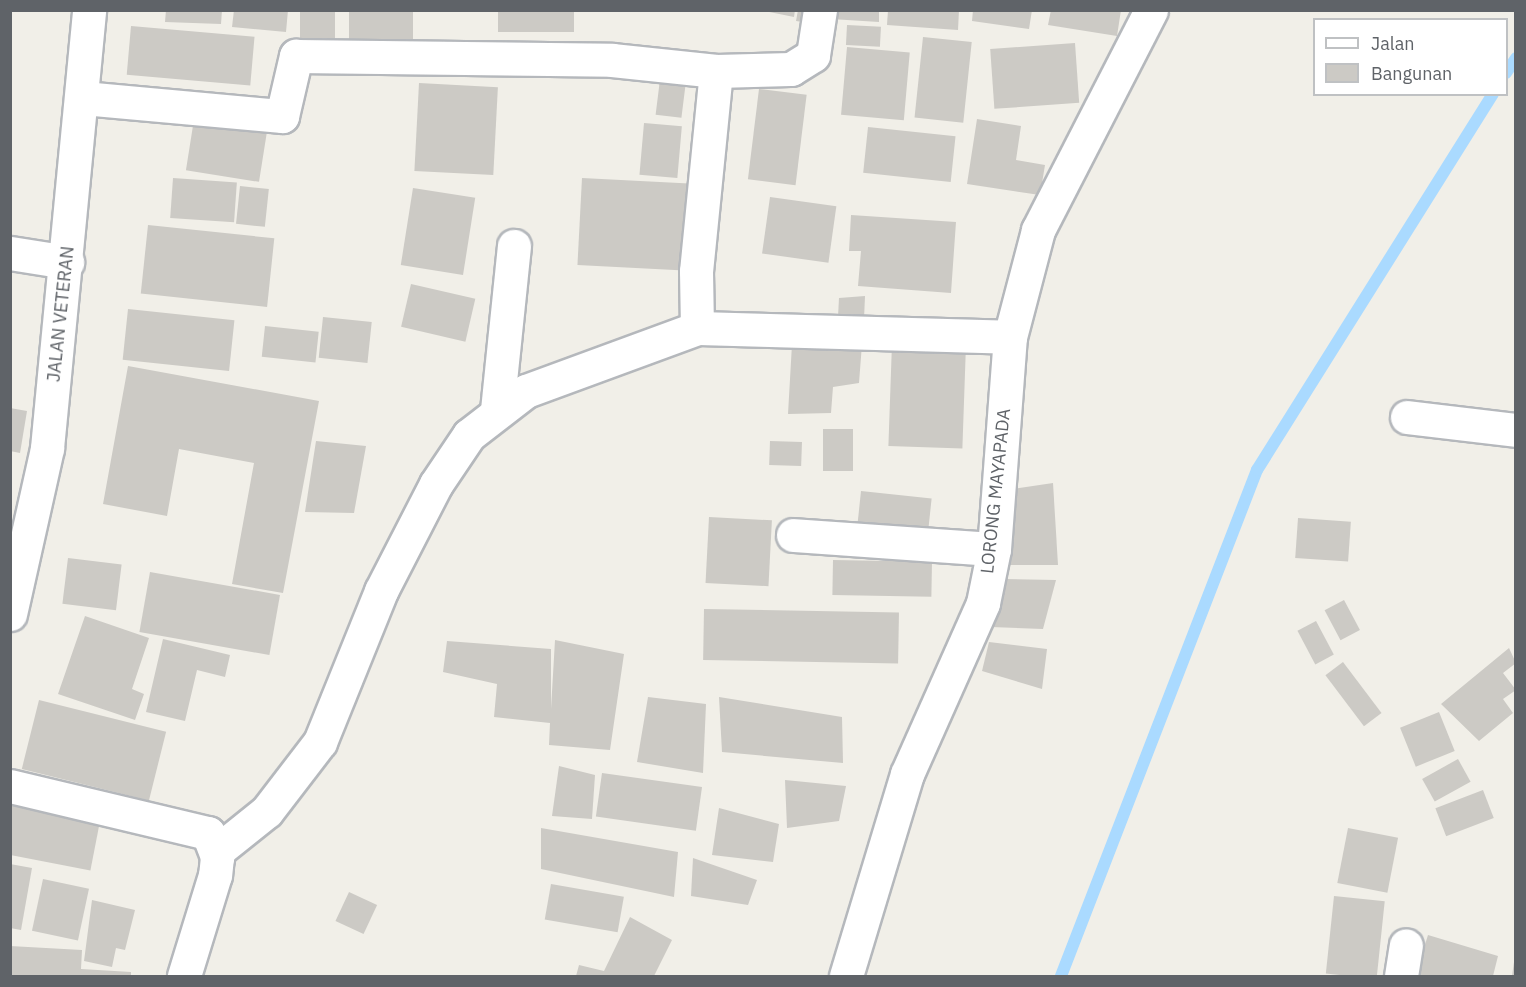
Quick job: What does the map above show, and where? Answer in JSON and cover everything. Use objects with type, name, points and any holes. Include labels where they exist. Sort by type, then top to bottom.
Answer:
[{"type":"street","name":"JALAN VETERAN","points":[[10,614],[47,448],[83,98],[89,10]]},
{"type":"street","points":[[83,98],[282,116],[296,56],[612,60],[716,71],[801,67],[813,55],[820,10]]},
{"type":"street","name":"LORONG MAYAPADA","points":[[846,976],[907,774],[969,642],[994,549],[1010,336],[1038,230],[1151,10]]},
{"type":"street","points":[[697,328],[696,271],[716,71]]},
{"type":"street","points":[[497,410],[514,246]]},
{"type":"street","points":[[10,253],[67,262]]},
{"type":"street","points":[[216,852],[267,811],[320,742],[381,591],[419,515],[454,453],[497,410],[526,391],[697,328],[1010,336]]},
{"type":"street","points":[[1407,417],[1515,430]]},
{"type":"street","points":[[793,535],[994,549]]},
{"type":"street","points":[[10,786],[195,826],[208,833],[216,852],[215,875],[184,976]]},
{"type":"building","points":[[166,10],[222,10],[221,24],[165,22]]},
{"type":"building","points":[[234,10],[288,10],[286,32],[232,27]]},
{"type":"building","points":[[300,10],[335,10],[335,39],[300,39]]},
{"type":"building","points":[[349,10],[413,10],[413,51],[349,51]]},
{"type":"building","points":[[498,10],[574,10],[574,32],[498,32]]},
{"type":"building","points":[[760,10],[795,10],[794,17]]},
{"type":"building","points":[[798,10],[811,10],[809,23],[796,21]]},
{"type":"building","points":[[832,10],[879,10],[879,22],[831,19]]},
{"type":"building","points":[[888,10],[959,10],[958,30],[887,25]]},
{"type":"building","points":[[973,10],[1032,10],[1029,29],[972,21]]},
{"type":"building","points":[[1051,10],[1121,10],[1117,36],[1048,25]]},
{"type":"building","points":[[847,25],[881,27],[880,47],[846,45]]},
{"type":"building","points":[[131,26],[255,37],[250,86],[127,75]]},
{"type":"building","points":[[923,37],[972,42],[963,123],[915,118]]},
{"type":"building","points":[[1075,43],[1079,103],[994,109],[990,49]]},
{"type":"building","points":[[847,47],[910,52],[904,120],[841,115]]},
{"type":"building","points":[[661,71],[687,74],[681,118],[656,115]]},
{"type":"building","points":[[419,83],[498,87],[493,175],[414,171]]},
{"type":"building","points":[[759,89],[807,95],[796,185],[748,179]]},
{"type":"building","points":[[195,113],[268,125],[259,182],[186,170]]},
{"type":"building","points":[[977,119],[1021,126],[1016,160],[1045,165],[1040,195],[967,184]]},
{"type":"building","points":[[644,123],[682,126],[677,178],[639,175]]},
{"type":"building","points":[[868,127],[956,136],[951,182],[863,173]]},
{"type":"building","points":[[173,178],[237,182],[234,222],[170,218]]},
{"type":"building","points":[[582,178],[689,184],[684,270],[577,265]]},
{"type":"building","points":[[240,186],[269,189],[265,227],[236,224]]},
{"type":"building","points":[[413,188],[475,198],[463,275],[401,265]]},
{"type":"building","points":[[770,197],[836,206],[828,263],[762,253]]},
{"type":"building","points":[[851,215],[956,222],[951,293],[858,286],[861,251],[849,251]]},
{"type":"building","points":[[148,225],[274,238],[267,307],[141,294]]},
{"type":"building","points":[[411,284],[475,299],[465,342],[401,327]]},
{"type":"building","points":[[865,296],[864,319],[838,317],[839,298]]},
{"type":"building","points":[[128,309],[234,320],[229,371],[123,360]]},
{"type":"building","points":[[323,317],[372,322],[367,363],[319,358]]},
{"type":"building","points":[[265,326],[319,332],[315,362],[262,357]]},
{"type":"building","points":[[892,343],[966,346],[962,449],[888,446]]},
{"type":"building","points":[[792,344],[862,344],[859,383],[833,387],[831,413],[788,414]]},
{"type":"building","points":[[128,366],[319,401],[283,593],[232,584],[254,463],[179,449],[167,516],[103,504]]},
{"type":"building","points":[[10,408],[27,411],[20,453],[10,451]]},
{"type":"building","points":[[823,429],[853,429],[853,471],[823,471]]},
{"type":"building","points":[[316,441],[366,446],[354,513],[305,512]]},
{"type":"building","points":[[770,441],[802,442],[801,466],[769,465]]},
{"type":"building","points":[[1053,483],[1058,565],[1006,565],[1012,489]]},
{"type":"building","points":[[861,491],[932,498],[928,529],[858,522]]},
{"type":"building","points":[[709,517],[772,520],[768,586],[706,583]]},
{"type":"building","points":[[1298,518],[1351,522],[1348,562],[1295,558]]},
{"type":"building","points":[[68,558],[122,565],[116,610],[62,604]]},
{"type":"building","points":[[833,560],[932,562],[931,597],[832,595]]},
{"type":"building","points":[[150,572],[280,595],[269,655],[139,632]]},
{"type":"building","points":[[1005,579],[1056,580],[1043,629],[991,627]]},
{"type":"building","points":[[1344,600],[1360,630],[1341,640],[1325,610]]},
{"type":"building","points":[[704,609],[899,612],[898,663],[703,660]]},
{"type":"building","points":[[85,616],[149,638],[132,689],[144,694],[135,720],[58,694]]},
{"type":"building","points":[[1316,621],[1334,655],[1315,664],[1297,631]]},
{"type":"building","points":[[163,639],[230,655],[225,677],[197,670],[185,721],[146,712]]},
{"type":"building","points":[[555,640],[624,654],[610,750],[549,745],[550,723],[494,717],[497,684],[443,672],[447,641],[551,649],[551,709]]},
{"type":"building","points":[[989,642],[1047,649],[1042,689],[982,671]]},
{"type":"building","points":[[1509,648],[1516,663],[1503,673],[1516,690],[1503,699],[1513,713],[1479,741],[1441,704]]},
{"type":"building","points":[[1343,662],[1382,713],[1364,726],[1325,675]]},
{"type":"building","points":[[648,697],[706,704],[703,773],[637,762]]},
{"type":"building","points":[[719,697],[842,717],[843,763],[722,752]]},
{"type":"building","points":[[39,700],[166,732],[149,801],[22,769]]},
{"type":"building","points":[[1439,712],[1455,751],[1416,767],[1400,728]]},
{"type":"building","points":[[1458,759],[1471,782],[1435,802],[1422,779]]},
{"type":"building","points":[[559,766],[595,775],[592,819],[552,816]]},
{"type":"building","points":[[602,773],[702,787],[696,831],[596,817]]},
{"type":"building","points":[[785,780],[846,786],[839,821],[787,828]]},
{"type":"building","points":[[1483,790],[1494,818],[1446,836],[1435,808]]},
{"type":"building","points":[[10,802],[100,820],[90,871],[10,855]]},
{"type":"building","points":[[719,808],[779,824],[773,862],[712,855]]},
{"type":"building","points":[[541,828],[678,852],[674,897],[541,869]]},
{"type":"building","points":[[1348,828],[1398,838],[1387,893],[1337,883]]},
{"type":"building","points":[[693,858],[757,880],[748,905],[691,896]]},
{"type":"building","points":[[10,864],[32,868],[21,930],[10,928]]},
{"type":"building","points":[[43,879],[89,889],[78,941],[32,931]]},
{"type":"building","points":[[551,884],[624,897],[618,932],[545,919]]},
{"type":"building","points":[[349,892],[377,905],[364,934],[335,921]]},
{"type":"building","points":[[1334,896],[1385,901],[1377,976],[1326,974]]},
{"type":"building","points":[[92,900],[135,910],[125,950],[116,948],[112,967],[84,961]]},
{"type":"building","points":[[630,917],[672,940],[654,976],[576,976],[579,965],[604,971]]},
{"type":"building","points":[[1428,935],[1498,956],[1493,976],[1415,976]]},
{"type":"building","points":[[10,946],[82,950],[81,969],[131,972],[131,976],[10,976]]},
{"type":"building","points":[[1514,962],[1516,976],[1512,976]]},
{"type":"waterway","points":[[1508,70],[1516,58]]},
{"type":"waterway","points":[[1061,976],[1257,470],[1492,96]]}]
